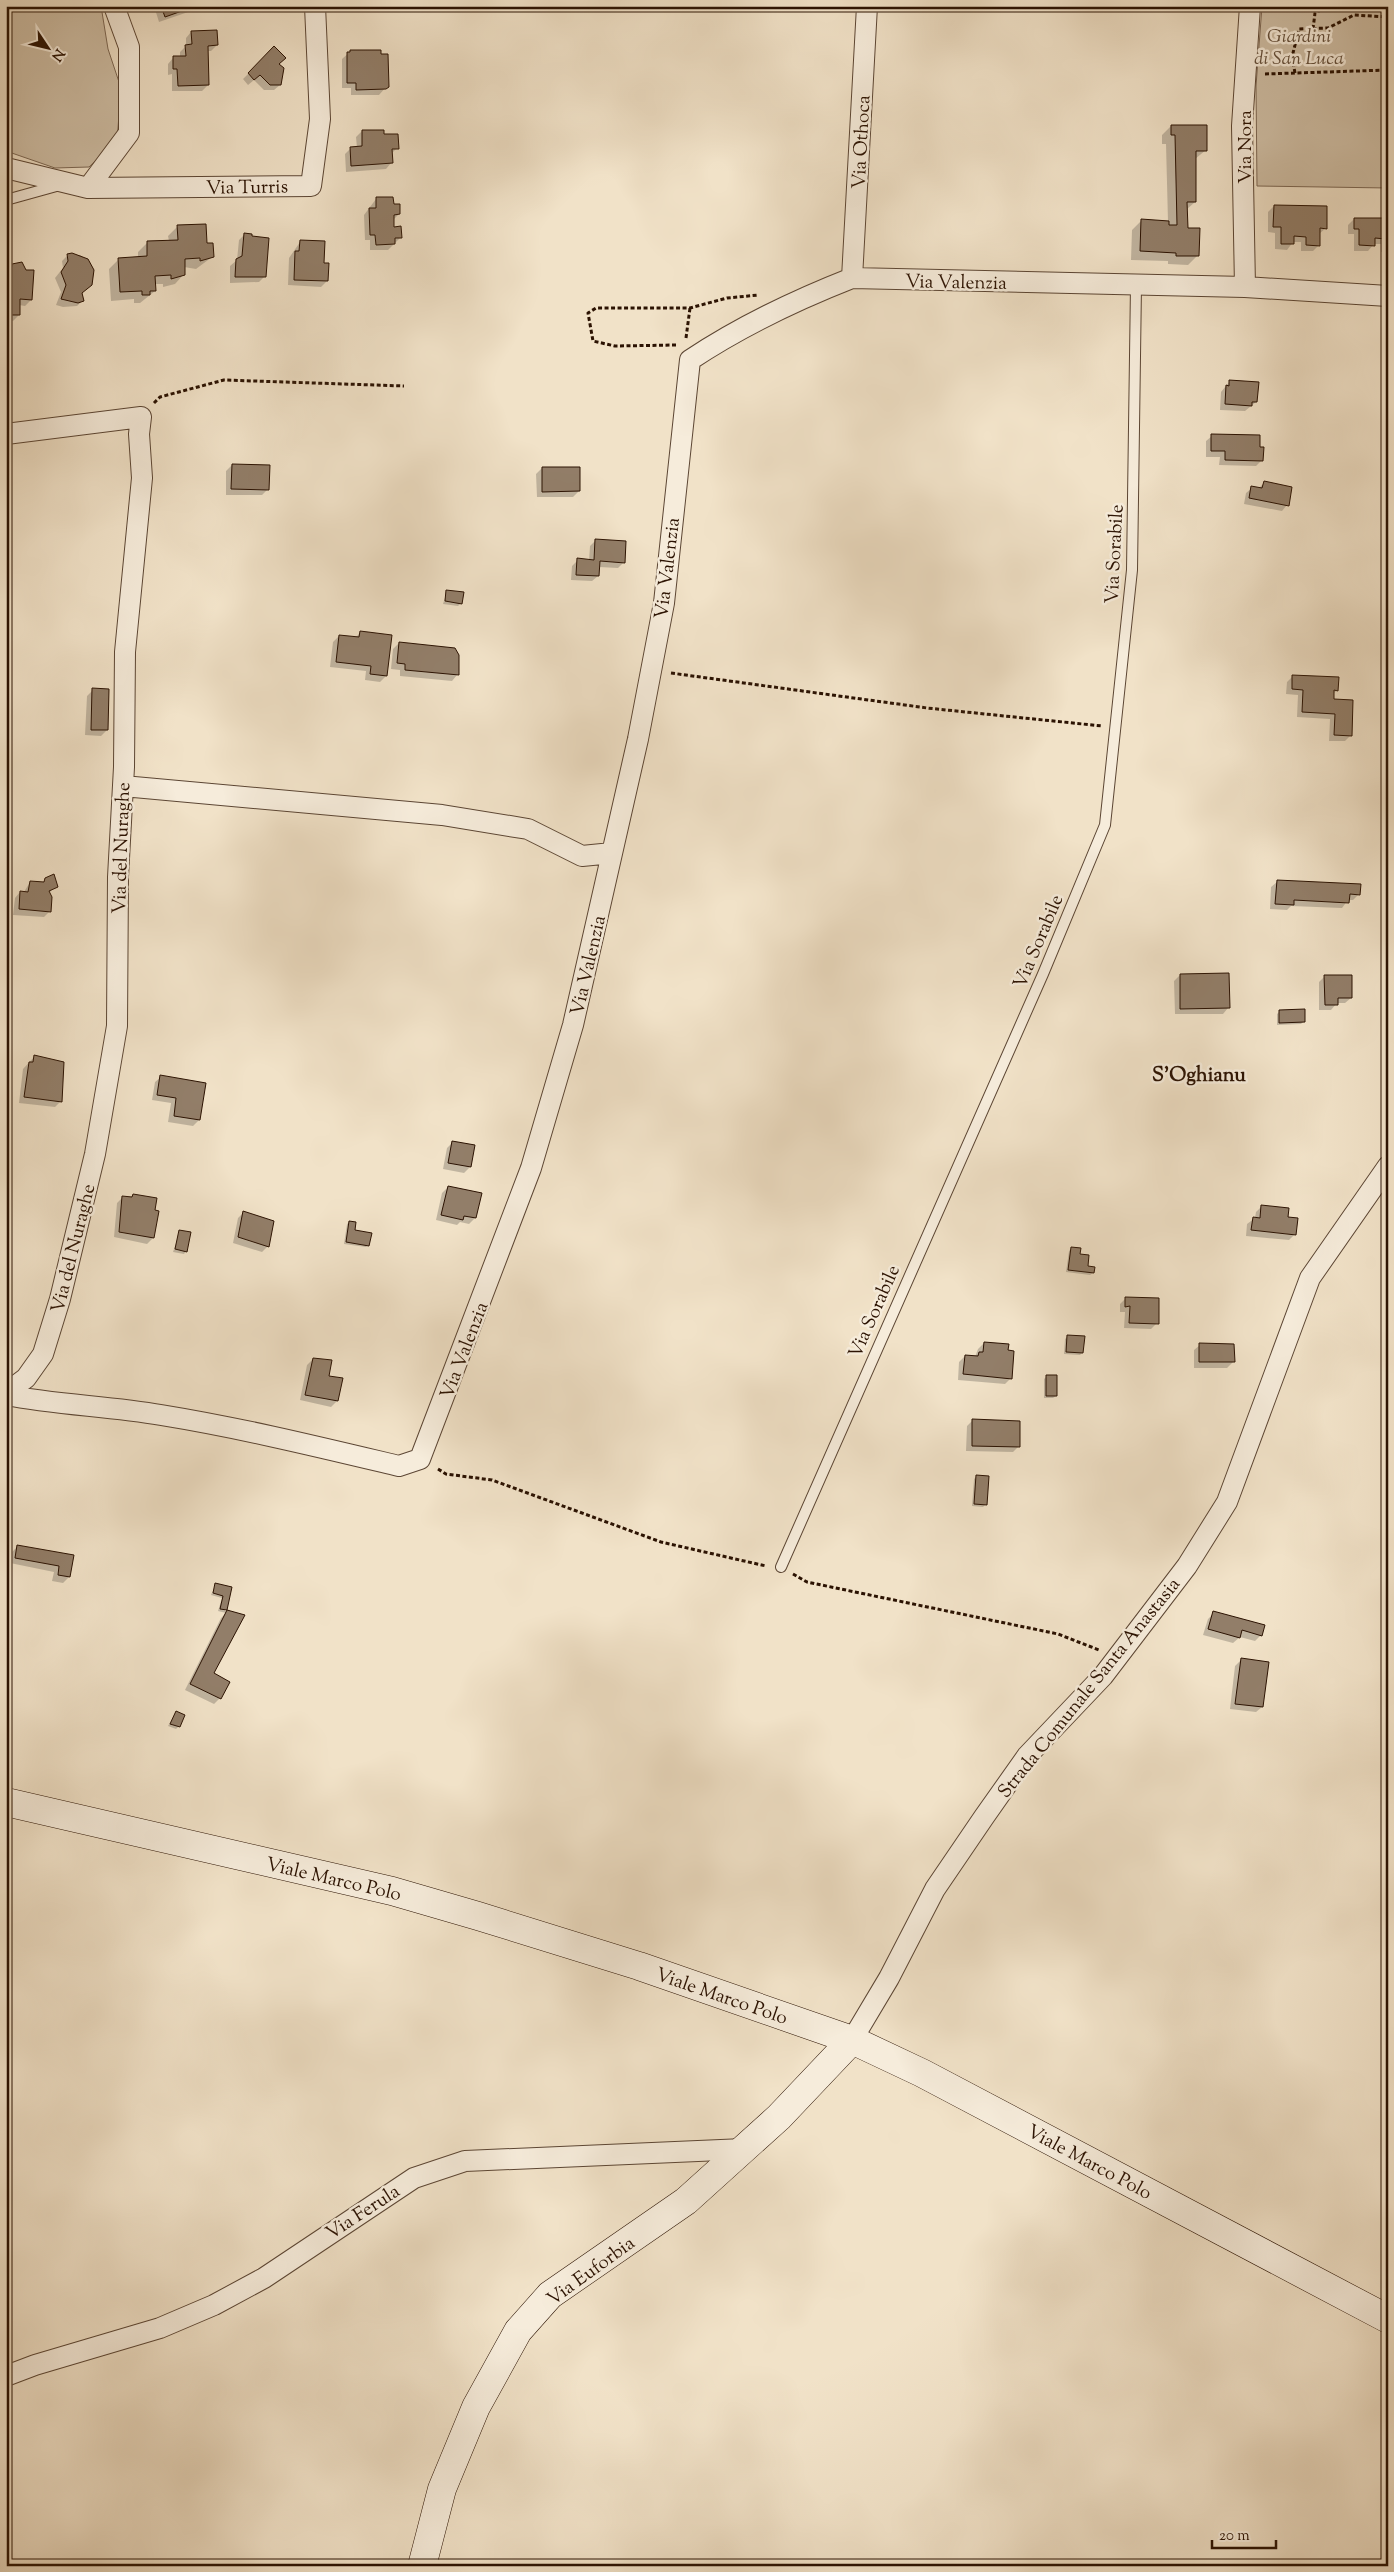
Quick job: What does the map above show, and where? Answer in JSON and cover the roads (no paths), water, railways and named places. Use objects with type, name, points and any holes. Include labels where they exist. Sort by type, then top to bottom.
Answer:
[{"type":"main road","name":"Viale Marco Polo","points":[[6,1802],[402,1894],[639,1966],[852,2040],[940,2082],[1388,2319]]},
{"type":"main road","name":"Via Euforbia","points":[[422,2566],[442,2489],[476,2407],[518,2331],[550,2295],[686,2201],[779,2117],[852,2040]]},
{"type":"street","points":[[88,188],[129,133],[129,47],[114,6]]},
{"type":"street","name":"Via Turris","points":[[6,168],[88,188],[311,186],[320,119],[315,6]]},
{"type":"street","name":"Via Othoca","points":[[852,278],[867,6]]},
{"type":"street","name":"Via Nora","points":[[1245,287],[1242,126],[1250,6]]},
{"type":"street","name":"Via Valenzia","points":[[6,1394],[41,1402],[158,1414],[240,1429],[398,1466],[420,1460],[531,1168],[573,1025],[612,853],[664,603],[688,354],[720,340],[804,297],[852,278],[1245,287],[1388,296]]},
{"type":"street","name":"Via del Nuraghe","points":[[6,434],[141,417],[139,434],[142,478],[125,652],[123,786],[118,877],[117,1026],[95,1154],[60,1299],[43,1354],[26,1378],[6,1394]]},
{"type":"street","points":[[123,786],[442,815],[528,829],[582,856],[612,853]]},
{"type":"street","name":"Strada Comunale Santa Anastasia","points":[[852,2040],[889,1978],[935,1888],[984,1817],[1027,1756],[1103,1676],[1187,1566],[1227,1502],[1310,1278],[1388,1166]]},
{"type":"street","name":"Via Ferula","points":[[6,2376],[36,2365],[160,2328],[214,2305],[264,2278],[414,2178],[465,2161],[744,2149]]},
{"type":"lane","points":[[6,200],[68,183]]},
{"type":"lane","name":"Via Sorabile","points":[[781,1566],[1043,974],[1106,825],[1132,570],[1136,285]]},
{"type":"district","name":"S'Oghianu","points":[[1199,1074]]},
{"type":"park label","name":"Giardini di San Luca","points":[[1299,46]]}]
